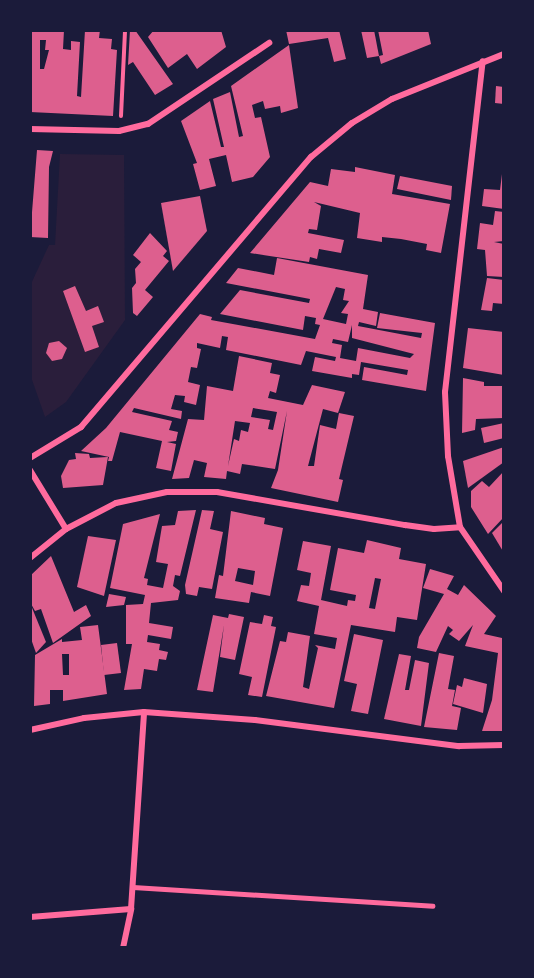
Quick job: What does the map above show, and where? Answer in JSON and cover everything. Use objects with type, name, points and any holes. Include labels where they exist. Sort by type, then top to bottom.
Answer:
[{"type":"street","points":[[30,129],[119,131],[148,124],[269,43]]},
{"type":"street","points":[[30,458],[81,427],[311,157],[392,99],[504,54]]},
{"type":"street","points":[[483,61],[445,392],[448,456],[460,527],[504,591]]},
{"type":"street","points":[[30,470],[66,529]]},
{"type":"street","points":[[30,558],[66,529],[116,503],[166,492],[207,492],[434,529],[460,527]]},
{"type":"street","points":[[30,730],[84,718],[144,712],[255,720],[459,746],[504,745]]},
{"type":"street","points":[[123,948],[133,887],[144,712]]},
{"type":"street","points":[[30,917],[131,909]]},
{"type":"lane","points":[[133,887],[432,906]]},
{"type":"path","points":[[119,131],[125,30]]},
{"type":"shaded area","points":[[60,154],[124,155],[125,320],[66,402],[45,417],[30,374],[30,286],[49,245],[55,245]]},
{"type":"building","points":[[30,30],[64,30],[63,49],[71,50],[71,41],[80,42],[77,96],[81,97],[85,30],[100,30],[99,38],[112,39],[111,49],[117,50],[113,116],[30,112]],"holes":[[[40,40],[46,40],[45,50],[49,50],[44,69],[40,69]]]},
{"type":"building","points":[[130,30],[135,30],[173,84],[155,95],[133,62],[128,65]]},
{"type":"building","points":[[154,30],[221,30],[226,47],[197,69],[187,54],[168,68],[148,37]]},
{"type":"building","points":[[286,30],[339,30],[346,59],[334,62],[328,38],[289,44]]},
{"type":"building","points":[[361,30],[374,30],[379,56],[367,58]]},
{"type":"building","points":[[378,30],[428,30],[431,44],[381,64],[379,56],[383,55]]},
{"type":"building","points":[[289,45],[298,108],[281,113],[280,106],[265,109],[263,101],[252,105],[255,118],[261,117],[270,157],[253,177],[232,182],[226,155],[209,159],[216,186],[200,190],[193,164],[197,163],[181,121],[210,101],[221,147],[224,147],[213,99],[230,92],[239,137],[243,136],[231,86]]},
{"type":"building","points":[[496,86],[504,87],[504,104],[495,103]]},
{"type":"building","points":[[37,150],[53,151],[49,167],[48,238],[30,237]]},
{"type":"building","points":[[355,167],[395,175],[392,194],[450,204],[441,253],[426,250],[427,244],[401,239],[382,237],[382,242],[357,238],[360,213],[314,202],[321,206],[317,230],[309,229],[308,233],[344,240],[341,253],[319,249],[317,259],[310,257],[309,262],[250,253],[310,182],[328,186],[331,169],[355,172]]},
{"type":"building","points":[[502,174],[504,209],[482,206],[484,189],[500,190]]},
{"type":"building","points":[[400,176],[452,186],[451,200],[397,189]]},
{"type":"building","points":[[200,196],[207,231],[173,271],[161,203]]},
{"type":"building","points":[[495,211],[504,212],[504,241],[494,242],[504,244],[504,277],[487,276],[485,250],[477,249],[480,223],[493,225]]},
{"type":"building","points":[[150,233],[167,251],[163,256],[169,261],[145,290],[153,297],[137,316],[133,313],[132,288],[136,283],[135,269],[141,262],[133,255]]},
{"type":"building","points":[[277,258],[368,275],[363,309],[378,312],[376,326],[359,322],[358,326],[421,338],[422,333],[377,328],[380,313],[435,323],[426,391],[362,380],[364,367],[407,375],[408,370],[361,362],[359,375],[352,374],[352,378],[312,371],[315,357],[335,361],[336,357],[306,351],[301,365],[226,350],[228,337],[222,336],[220,348],[197,343],[197,348],[201,349],[197,368],[191,367],[188,382],[200,385],[196,405],[184,402],[185,396],[175,395],[171,409],[182,411],[181,419],[134,408],[132,412],[172,421],[169,430],[178,432],[176,441],[167,442],[176,444],[171,471],[156,468],[162,441],[120,432],[112,461],[108,461],[109,457],[81,451],[106,428],[200,314],[212,317],[211,320],[315,339],[320,325],[315,324],[316,318],[305,316],[303,330],[220,314],[240,290],[309,303],[310,299],[226,283],[238,268],[274,275]],"holes":[[[336,287],[345,289],[343,300],[349,301],[341,313],[348,314],[346,324],[323,319]],[[352,325],[352,338],[414,354],[410,358],[358,348],[356,361],[340,358],[342,345],[332,343],[333,339],[348,342]]]},
{"type":"building","points":[[487,278],[504,280],[504,304],[493,303],[492,311],[481,310]]},
{"type":"building","points":[[75,286],[86,311],[98,306],[104,322],[92,326],[99,347],[85,352],[63,291]]},
{"type":"building","points":[[468,328],[504,332],[504,375],[463,368]]},
{"type":"building","points":[[59,341],[67,348],[62,359],[52,361],[46,353],[49,343]]},
{"type":"building","points":[[239,356],[272,363],[270,373],[280,375],[276,393],[270,391],[268,398],[303,405],[312,385],[345,392],[338,413],[323,409],[308,466],[314,466],[320,425],[336,429],[339,413],[354,416],[339,479],[343,480],[338,502],[271,488],[278,470],[287,411],[275,469],[242,464],[240,474],[227,471],[226,479],[204,477],[207,463],[194,460],[189,478],[172,479],[188,419],[204,420],[207,386],[233,391]],"holes":[[[253,408],[277,412],[273,430],[268,429],[270,420],[251,417]],[[235,421],[250,423],[248,432],[241,430],[239,441],[234,439],[228,466]]]},
{"type":"building","points":[[463,378],[484,382],[484,386],[504,386],[504,418],[476,419],[475,430],[462,433]]},
{"type":"building","points":[[504,423],[504,438],[484,443],[481,428]]},
{"type":"building","points":[[504,447],[504,462],[468,488],[463,461]]},
{"type":"building","points":[[75,453],[89,454],[90,458],[108,457],[103,485],[63,488],[61,476],[69,460],[76,459]]},
{"type":"building","points":[[504,471],[504,517],[488,534],[471,507],[471,491],[482,481],[489,487]]},
{"type":"building","points":[[196,510],[180,576],[175,575],[173,586],[180,591],[178,600],[151,603],[149,623],[173,627],[171,639],[148,635],[147,642],[160,644],[159,650],[168,652],[166,660],[159,659],[157,671],[144,669],[141,689],[124,690],[132,644],[126,644],[126,605],[143,604],[145,595],[110,588],[123,524],[160,514],[144,578],[148,579],[147,585],[163,588],[168,564],[156,562],[162,526],[175,525],[178,511]]},
{"type":"building","points":[[202,510],[214,511],[210,529],[223,532],[212,589],[199,587],[197,596],[186,594],[185,585]]},
{"type":"building","points":[[231,511],[265,518],[264,524],[283,528],[270,596],[251,592],[249,603],[215,598],[219,575],[223,576]],"holes":[[[238,568],[255,571],[253,585],[235,581]]]},
{"type":"building","points":[[504,521],[504,553],[492,533]]},
{"type":"building","points":[[88,536],[116,540],[104,596],[77,587]]},
{"type":"building","points":[[367,540],[401,548],[399,559],[426,564],[417,620],[397,617],[395,632],[351,625],[334,708],[266,696],[280,641],[286,642],[288,632],[310,636],[303,687],[309,689],[318,648],[315,645],[335,649],[337,638],[314,634],[319,606],[297,601],[301,585],[309,586],[311,573],[297,570],[303,541],[331,546],[321,600],[347,606],[348,600],[355,601],[356,595],[330,590],[338,548],[364,553]],"holes":[[[375,578],[381,579],[375,609],[369,608]]]},
{"type":"building","points":[[51,556],[74,612],[86,605],[91,616],[53,643],[41,609],[35,611],[30,602],[30,576]]},
{"type":"building","points":[[430,569],[454,576],[447,589],[458,595],[464,585],[496,616],[484,634],[502,638],[504,632],[504,731],[482,731],[492,700],[498,653],[465,646],[473,625],[459,641],[449,634],[453,630],[448,626],[436,652],[417,648],[419,637],[444,594],[423,588]]},
{"type":"building","points":[[109,594],[126,597],[124,605],[106,607]]},
{"type":"building","points":[[30,603],[46,642],[36,653],[30,636]]},
{"type":"building","points":[[229,614],[244,617],[235,660],[220,657],[224,625],[213,692],[197,690],[213,615],[228,618]]},
{"type":"building","points":[[264,615],[273,617],[271,626],[276,627],[262,697],[248,695],[252,677],[239,674],[250,622],[262,624]]},
{"type":"building","points":[[98,625],[107,694],[63,701],[63,690],[50,690],[50,704],[34,706],[35,655],[62,639],[62,642],[82,640],[80,627]],"holes":[[[62,654],[69,654],[69,675],[63,675]]]},
{"type":"building","points":[[354,634],[383,640],[368,714],[351,711],[357,684],[344,681]]},
{"type":"building","points":[[117,643],[121,673],[104,675],[101,645]]},
{"type":"building","points":[[439,653],[454,656],[448,689],[455,690],[452,706],[461,708],[457,730],[424,727]]},
{"type":"building","points":[[399,654],[411,656],[405,690],[409,690],[415,660],[429,663],[421,726],[384,719]]},
{"type":"building","points":[[464,678],[487,684],[483,713],[453,704],[457,685],[462,687]]}]
